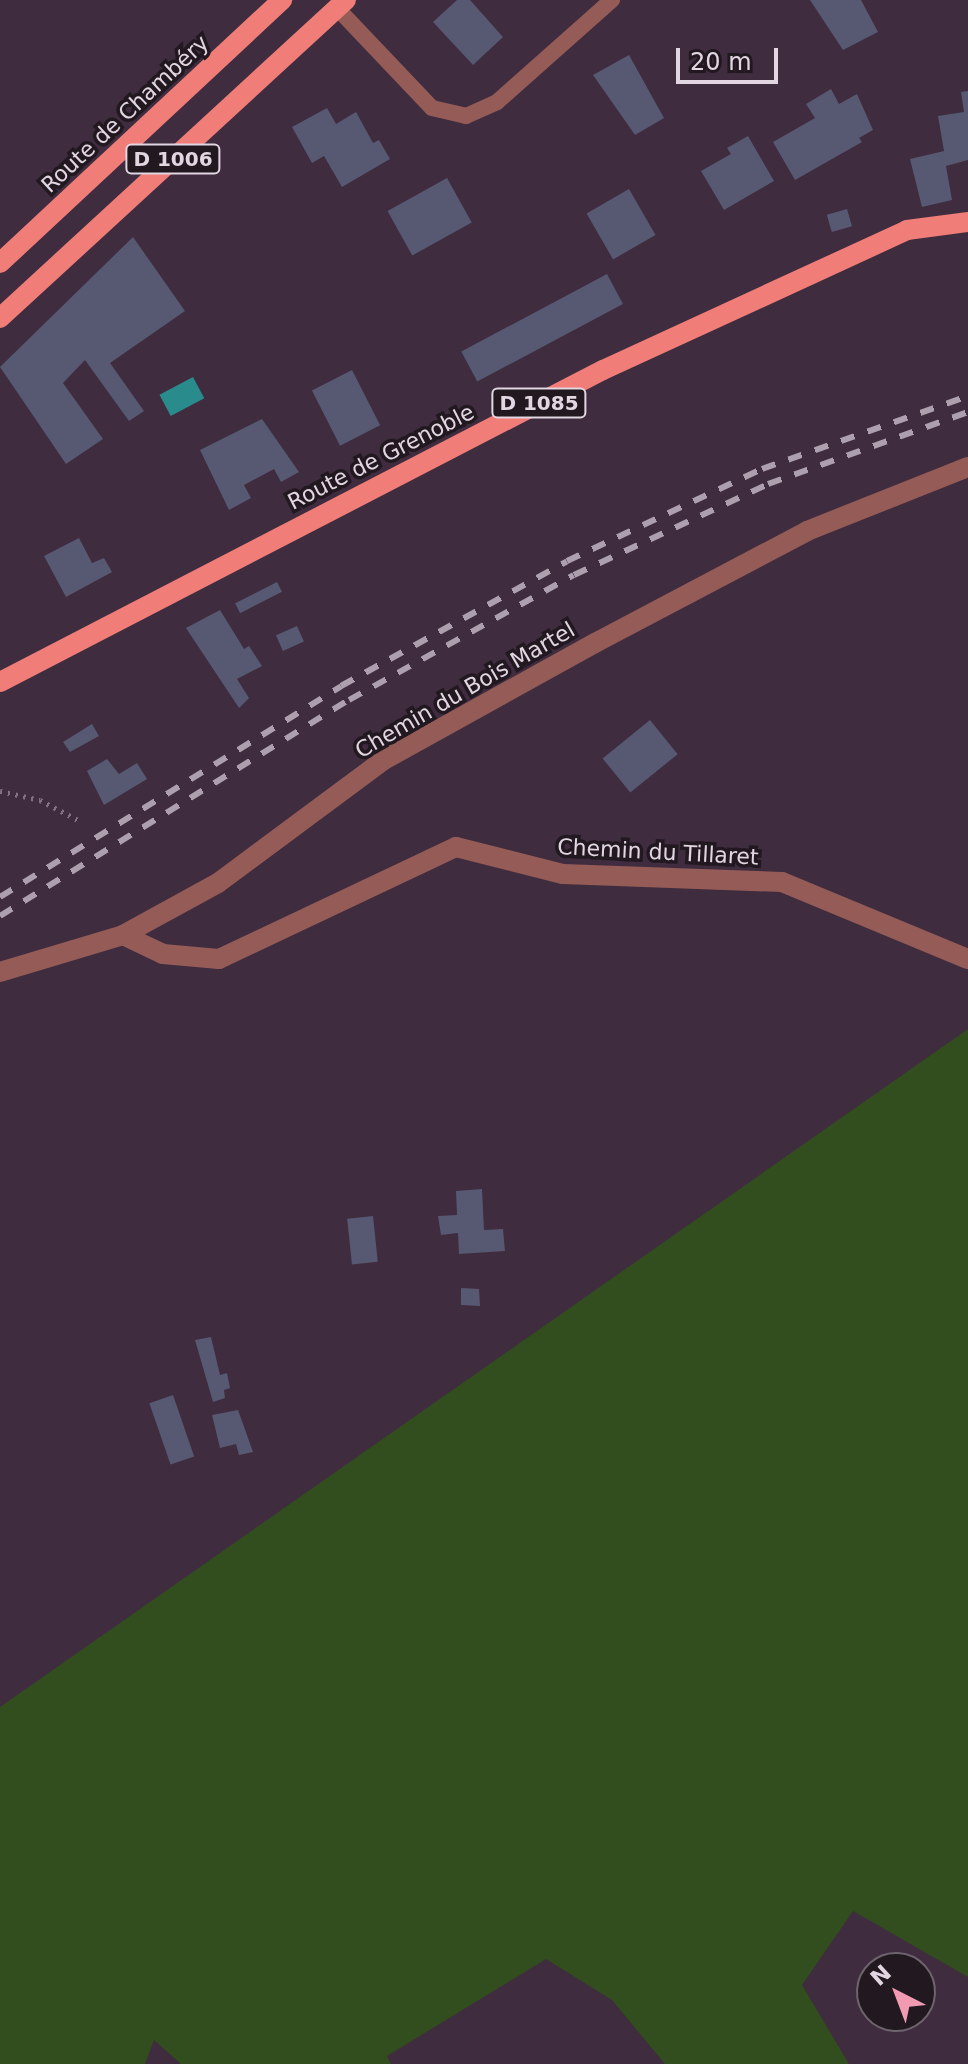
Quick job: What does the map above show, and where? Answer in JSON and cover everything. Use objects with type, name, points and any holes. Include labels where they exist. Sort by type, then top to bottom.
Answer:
[{"type":"main road","name":"Route de Chambéry","points":[[0,263],[282,0]]},
{"type":"main road","name":"D 1006","points":[[0,318],[342,4]]},
{"type":"main road","name":"Route de Grenoble","points":[[0,682],[603,370],[907,230],[968,222]]},
{"type":"street","name":"Chemin du Bois Martel","points":[[0,972],[123,935],[218,883],[382,761],[807,531],[968,467]]},
{"type":"street","name":"Chemin du Tillaret","points":[[123,935],[163,954],[219,959],[456,847],[563,874],[782,882],[968,959]]},
{"type":"lane","points":[[342,4],[432,108],[466,116],[497,102],[612,0]]},
{"type":"path","points":[[0,791],[40,800],[78,820]]},
{"type":"shaded area","points":[[193,377],[204,398],[171,416],[159,395]]},
{"type":"shaded area","points":[[968,1029],[968,1977],[936,1959],[936,1952],[924,1952],[853,1911],[802,1985],[849,2064],[665,2064],[612,2000],[546,1959],[387,2056],[391,2064],[181,2064],[154,2040],[145,2064],[0,2064],[0,1707]]},
{"type":"building","points":[[457,0],[470,0],[503,37],[473,65],[433,22]]},
{"type":"building","points":[[810,0],[861,0],[878,32],[843,50]]},
{"type":"building","points":[[629,55],[664,118],[635,135],[593,75]]},
{"type":"building","points":[[831,89],[839,104],[857,94],[873,130],[859,138],[862,142],[795,180],[773,142],[815,118],[806,104]]},
{"type":"building","points":[[968,91],[968,160],[946,166],[952,200],[922,207],[910,159],[944,151],[938,116],[964,112],[961,92]]},
{"type":"building","points":[[327,108],[336,124],[356,112],[373,143],[379,140],[390,159],[342,187],[324,156],[312,163],[292,127]]},
{"type":"building","points":[[748,136],[774,181],[724,210],[701,171],[731,154],[727,148]]},
{"type":"building","points":[[447,178],[472,223],[412,256],[388,211]]},
{"type":"building","points":[[629,189],[656,235],[613,259],[587,214]]},
{"type":"building","points":[[847,209],[852,226],[832,232],[827,215]]},
{"type":"building","points":[[133,237],[185,311],[110,363],[144,411],[129,421],[85,360],[63,383],[103,439],[66,464],[0,367]]},
{"type":"building","points":[[607,274],[623,304],[477,381],[461,351]]},
{"type":"building","points":[[352,370],[380,425],[340,446],[312,390]]},
{"type":"building","points":[[262,419],[299,472],[281,482],[274,469],[244,485],[251,498],[229,510],[200,450]]},
{"type":"building","points":[[79,538],[92,563],[104,558],[112,572],[66,597],[44,556]]},
{"type":"building","points":[[277,582],[282,592],[240,613],[235,603]]},
{"type":"building","points":[[220,610],[244,649],[249,646],[262,666],[237,679],[249,698],[239,708],[186,628]]},
{"type":"building","points":[[297,626],[304,642],[283,651],[276,635]]},
{"type":"building","points":[[650,720],[678,754],[630,793],[603,758]]},
{"type":"building","points":[[92,724],[99,736],[70,752],[63,742]]},
{"type":"building","points":[[107,759],[119,774],[137,763],[147,779],[104,805],[87,771]]},
{"type":"building","points":[[482,1189],[484,1230],[503,1229],[505,1251],[459,1254],[458,1233],[441,1235],[438,1216],[457,1215],[456,1191]]},
{"type":"building","points":[[373,1216],[378,1262],[352,1264],[347,1219]]},
{"type":"building","points":[[461,1288],[479,1289],[480,1306],[461,1305]]},
{"type":"building","points":[[211,1337],[220,1375],[227,1373],[230,1388],[224,1390],[225,1398],[213,1402],[195,1340]]},
{"type":"building","points":[[173,1395],[194,1456],[171,1465],[149,1403]]},
{"type":"building","points":[[238,1410],[253,1452],[239,1455],[236,1444],[220,1448],[212,1415]]},
{"type":"railway","points":[[0,897],[341,686],[567,561],[762,469],[968,396]]},
{"type":"railway","points":[[0,916],[349,700],[574,575],[768,484],[968,412]]}]
